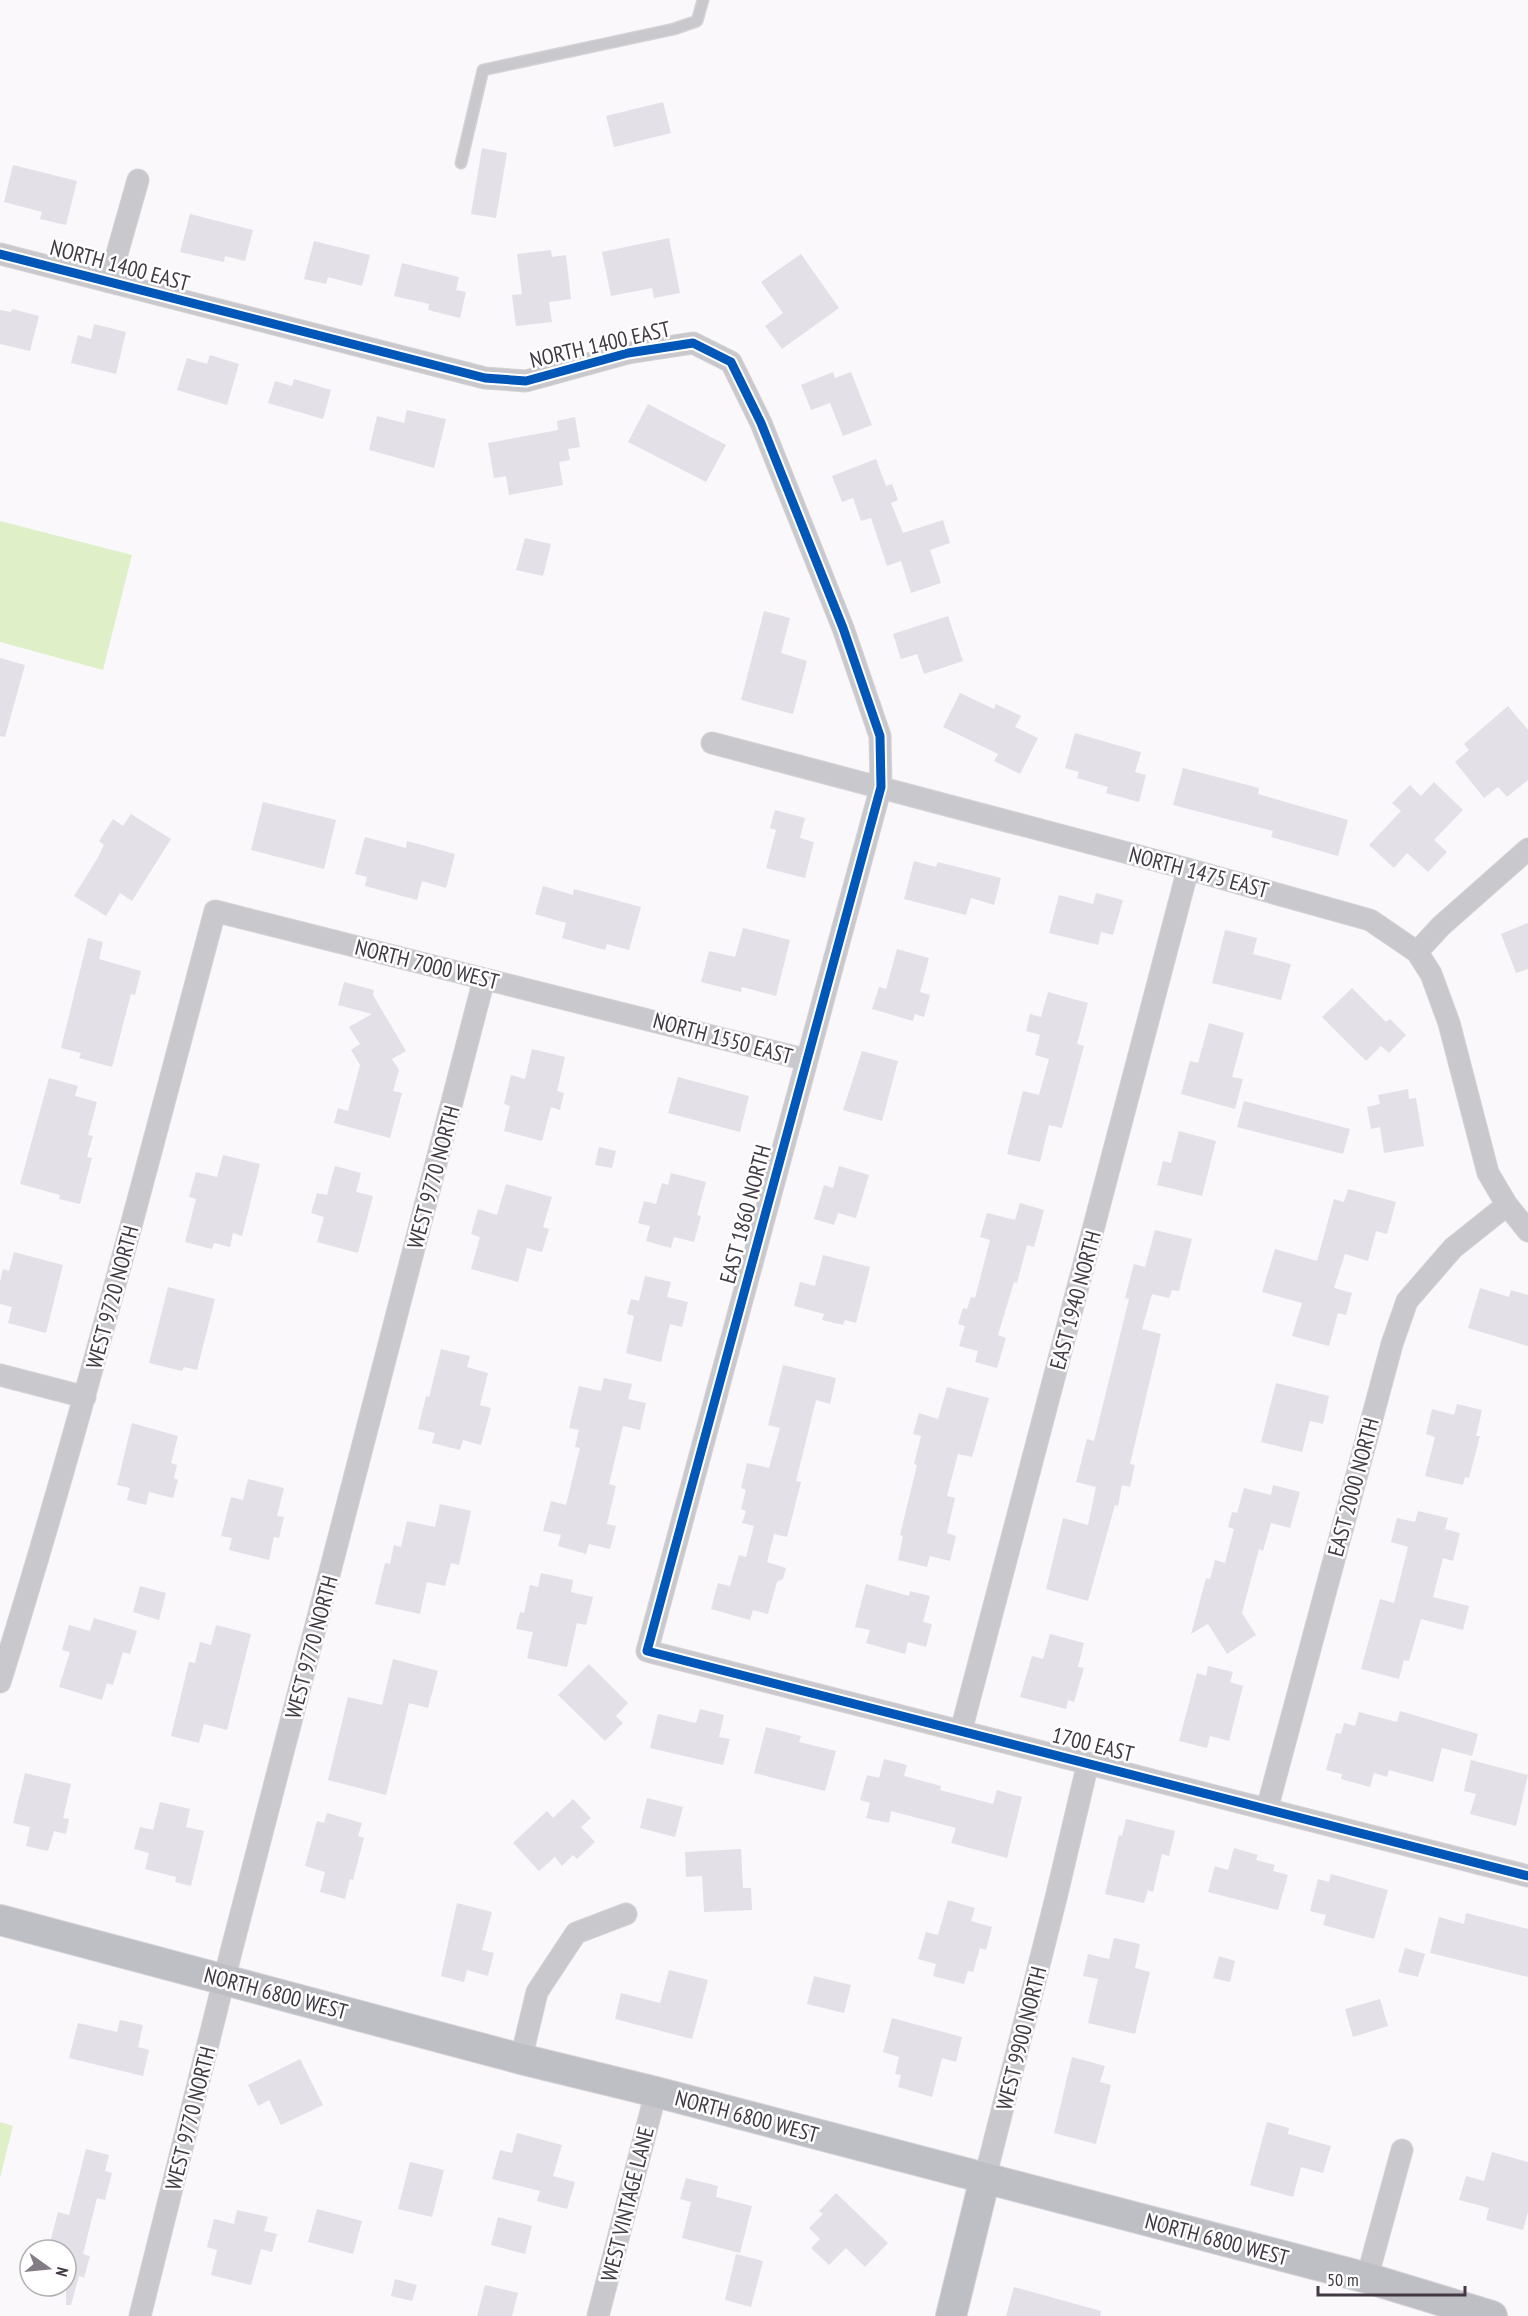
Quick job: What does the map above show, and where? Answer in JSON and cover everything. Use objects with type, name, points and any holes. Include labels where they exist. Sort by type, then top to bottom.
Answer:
[{"type":"street","points":[[109,282],[138,180]]},
{"type":"street","name":"NORTH 1400 EAST","points":[[0,254],[485,378],[526,381],[628,353],[693,343],[730,362],[761,423],[843,628],[880,736],[881,787]]},
{"type":"street","name":"NORTH 1475 EAST","points":[[712,743],[1188,868],[1370,920],[1416,952],[1431,974],[1449,1023],[1488,1173],[1506,1205]]},
{"type":"street","name":"EAST 1860 NORTH","points":[[647,1651],[881,787]]},
{"type":"street","points":[[1416,952],[1528,849]]},
{"type":"street","name":"EAST 1940 NORTH","points":[[961,1731],[1188,868]]},
{"type":"street","name":"NORTH 7000 WEST","points":[[215,911],[639,1016]]},
{"type":"street","name":"WEST 9720 NORTH","points":[[0,1682],[45,1539],[85,1398],[215,911]]},
{"type":"street","name":"WEST 9770 NORTH","points":[[140,2316],[484,979]]},
{"type":"street","name":"NORTH 1550 EAST","points":[[639,1016],[807,1060]]},
{"type":"street","points":[[1506,1205],[1528,1231]]},
{"type":"street","name":"EAST 2000 NORTH","points":[[1267,1809],[1392,1344],[1407,1301],[1453,1248],[1506,1205]]},
{"type":"street","points":[[0,1375],[85,1398]]},
{"type":"street","name":"1700 EAST","points":[[647,1651],[1528,1876]]},
{"type":"street","name":"WEST 9900 NORTH","points":[[985,2178],[1088,1763]]},
{"type":"street","points":[[521,2059],[537,1992],[576,1932],[626,1914]]},
{"type":"street","name":"NORTH 6800 WEST","points":[[0,1920],[521,2059],[656,2092],[1367,2278],[1492,2316]]},
{"type":"street","name":"WEST VINTAGE LANE","points":[[598,2316],[656,2092]]},
{"type":"street","points":[[1367,2278],[1402,2150]]},
{"type":"street","points":[[951,2316],[985,2178]]},
{"type":"lane","points":[[461,163],[483,70],[674,29],[697,21],[703,0]]},
{"type":"green space","points":[[0,521],[132,555],[103,670],[0,642]]},
{"type":"green space","points":[[0,2122],[13,2126],[0,2178]]},
{"type":"building","points":[[663,102],[671,133],[614,147],[606,116]]},
{"type":"building","points":[[482,148],[507,153],[496,218],[471,214]]},
{"type":"building","points":[[13,165],[77,181],[66,225],[40,219],[42,212],[4,202]]},
{"type":"building","points":[[190,214],[253,230],[245,261],[225,256],[224,262],[180,252]]},
{"type":"building","points":[[669,238],[680,293],[654,298],[652,288],[611,296],[602,252]]},
{"type":"building","points":[[314,241],[370,255],[362,286],[328,277],[326,284],[304,279]]},
{"type":"building","points":[[551,250],[552,257],[566,255],[571,299],[549,302],[552,322],[516,326],[512,295],[522,294],[517,254]]},
{"type":"building","points":[[801,254],[839,308],[782,349],[765,326],[783,313],[761,282]]},
{"type":"building","points":[[402,263],[459,277],[456,290],[466,292],[460,318],[428,310],[429,304],[394,296]]},
{"type":"building","points":[[12,309],[39,316],[30,351],[0,344],[0,310],[11,312]]},
{"type":"building","points":[[94,324],[126,332],[116,374],[71,363],[78,335],[91,339]]},
{"type":"building","points":[[210,355],[239,364],[227,405],[177,390],[187,358],[207,364]]},
{"type":"building","points":[[833,372],[835,378],[851,372],[872,425],[843,436],[830,403],[811,410],[801,385]]},
{"type":"building","points":[[294,379],[331,390],[323,419],[268,403],[275,381],[292,386]]},
{"type":"building","points":[[648,404],[726,445],[706,482],[628,442]]},
{"type":"building","points":[[407,410],[446,419],[434,468],[369,450],[377,416],[404,423]]},
{"type":"building","points":[[575,417],[580,447],[568,449],[570,460],[559,462],[563,485],[509,495],[506,476],[494,478],[488,443],[558,430],[557,421]]},
{"type":"building","points":[[876,459],[886,486],[892,484],[898,500],[891,503],[903,533],[943,520],[950,543],[930,550],[941,583],[911,593],[901,561],[887,566],[871,518],[861,521],[853,498],[842,502],[832,476]]},
{"type":"building","points":[[525,538],[551,544],[543,576],[516,570]]},
{"type":"building","points":[[764,611],[790,618],[781,653],[807,661],[793,714],[741,700]]},
{"type":"building","points":[[948,616],[963,661],[924,674],[917,654],[901,659],[893,634]]},
{"type":"building","points":[[0,658],[25,665],[5,737],[0,736]]},
{"type":"building","points":[[960,693],[994,709],[996,704],[1021,716],[1015,727],[1038,738],[1020,774],[994,761],[998,754],[943,727]]},
{"type":"building","points":[[1508,706],[1528,730],[1528,780],[1507,797],[1498,787],[1484,798],[1455,762],[1469,750],[1464,744]]},
{"type":"building","points":[[1075,733],[1141,752],[1135,772],[1146,775],[1139,802],[1106,793],[1108,787],[1077,778],[1079,772],[1065,768]]},
{"type":"building","points":[[1183,768],[1259,788],[1258,794],[1348,820],[1338,856],[1271,837],[1273,831],[1173,805]]},
{"type":"building","points":[[1434,782],[1463,810],[1434,840],[1447,852],[1428,872],[1407,853],[1394,868],[1369,845],[1401,811],[1392,803],[1410,785],[1421,796]]},
{"type":"building","points":[[263,802],[336,820],[324,869],[251,850]]},
{"type":"building","points":[[775,810],[805,818],[800,838],[814,842],[805,878],[766,868],[776,830],[770,828]]},
{"type":"building","points":[[131,814],[171,839],[132,901],[120,893],[106,916],[74,896],[97,859],[104,845],[99,841],[113,819],[123,826]]},
{"type":"building","points":[[365,837],[406,848],[407,841],[455,854],[446,888],[422,881],[417,900],[365,886],[367,877],[355,874]]},
{"type":"building","points":[[914,861],[936,867],[938,862],[1001,878],[994,905],[971,898],[966,915],[904,899]]},
{"type":"building","points":[[543,886],[573,895],[574,889],[641,907],[629,950],[607,944],[605,950],[562,938],[566,923],[535,914]]},
{"type":"building","points":[[1096,893],[1123,900],[1113,935],[1101,932],[1098,945],[1049,933],[1059,895],[1093,904]]},
{"type":"building","points":[[1528,923],[1528,969],[1516,973],[1501,934]]},
{"type":"building","points":[[743,928],[790,940],[776,996],[742,987],[741,992],[701,982],[709,951],[735,957]]},
{"type":"building","points":[[1225,930],[1257,938],[1253,954],[1291,964],[1281,1000],[1212,983]]},
{"type":"building","points":[[88,938],[103,942],[99,959],[141,971],[135,995],[131,994],[112,1067],[79,1058],[81,1053],[61,1048]]},
{"type":"building","points":[[897,949],[929,958],[920,992],[930,995],[924,1017],[915,1014],[913,1021],[872,1009],[879,987],[886,989]]},
{"type":"building","points":[[344,982],[374,990],[373,995],[406,1051],[392,1059],[399,1070],[393,1091],[402,1093],[390,1138],[334,1123],[338,1108],[348,1111],[360,1065],[351,1050],[360,1044],[349,1027],[372,1014],[338,1005]]},
{"type":"building","points":[[1352,988],[1386,1022],[1390,1019],[1406,1035],[1389,1053],[1381,1046],[1366,1061],[1322,1017]]},
{"type":"building","points":[[1048,992],[1088,1003],[1077,1044],[1084,1046],[1062,1128],[1049,1125],[1040,1162],[1007,1154],[1023,1091],[1039,1095],[1049,1059],[1035,1055],[1040,1035],[1026,1031],[1030,1014],[1041,1017]]},
{"type":"building","points":[[1209,1023],[1244,1033],[1232,1077],[1243,1079],[1235,1109],[1181,1094],[1190,1061],[1198,1063]]},
{"type":"building","points":[[532,1049],[565,1057],[557,1091],[564,1093],[560,1110],[551,1107],[542,1141],[504,1131],[510,1106],[504,1104],[511,1075],[525,1079]]},
{"type":"building","points":[[862,1051],[898,1061],[882,1121],[843,1110]]},
{"type":"building","points":[[678,1077],[749,1096],[740,1132],[668,1113]]},
{"type":"building","points":[[49,1078],[78,1086],[75,1096],[97,1102],[88,1135],[93,1136],[87,1157],[92,1158],[80,1204],[59,1199],[60,1195],[20,1184]]},
{"type":"building","points":[[1408,1089],[1409,1099],[1416,1098],[1424,1146],[1384,1153],[1380,1127],[1371,1129],[1367,1107],[1380,1104],[1378,1095]]},
{"type":"building","points":[[1244,1101],[1350,1129],[1343,1154],[1237,1127]]},
{"type":"building","points":[[1179,1131],[1216,1141],[1202,1196],[1157,1185],[1163,1161],[1171,1163]]},
{"type":"building","points":[[599,1147],[616,1151],[612,1168],[595,1165]]},
{"type":"building","points":[[223,1155],[260,1164],[242,1236],[233,1233],[230,1247],[214,1243],[212,1249],[185,1242],[196,1199],[189,1197],[196,1172],[217,1177]]},
{"type":"building","points":[[335,1166],[361,1173],[356,1192],[373,1196],[358,1253],[317,1242],[324,1217],[311,1213],[317,1193],[327,1195]]},
{"type":"building","points":[[839,1166],[869,1175],[856,1218],[838,1213],[834,1225],[814,1219],[824,1185],[833,1188]]},
{"type":"building","points":[[671,1173],[706,1182],[697,1215],[701,1216],[694,1242],[674,1237],[671,1248],[646,1241],[650,1226],[638,1223],[644,1201],[656,1204],[662,1183],[668,1185]]},
{"type":"building","points":[[506,1184],[552,1197],[543,1227],[549,1229],[542,1252],[527,1248],[518,1282],[471,1269],[480,1237],[471,1234],[478,1209],[497,1215]]},
{"type":"building","points":[[1348,1189],[1396,1202],[1387,1234],[1376,1231],[1368,1261],[1345,1254],[1334,1288],[1352,1293],[1346,1315],[1338,1313],[1329,1346],[1292,1336],[1302,1303],[1262,1292],[1275,1249],[1317,1261],[1334,1199],[1344,1202]]},
{"type":"building","points":[[1020,1203],[1044,1210],[1034,1247],[1027,1245],[1017,1283],[1014,1282],[998,1335],[1006,1338],[997,1368],[975,1362],[978,1351],[959,1346],[965,1326],[958,1324],[963,1308],[967,1309],[971,1297],[975,1298],[990,1240],[980,1237],[987,1213],[1015,1220]]},
{"type":"building","points":[[1155,1230],[1192,1239],[1179,1291],[1172,1290],[1169,1298],[1152,1294],[1142,1329],[1161,1334],[1130,1464],[1135,1465],[1130,1487],[1122,1485],[1118,1506],[1115,1505],[1088,1601],[1046,1589],[1063,1518],[1088,1525],[1096,1487],[1076,1482],[1087,1439],[1094,1441],[1129,1299],[1125,1298],[1134,1264],[1145,1267]]},
{"type":"building","points":[[14,1252],[63,1265],[46,1333],[8,1323],[12,1307],[0,1304],[0,1282],[3,1269],[9,1271]]},
{"type":"building","points":[[823,1255],[870,1267],[856,1323],[845,1320],[843,1325],[822,1320],[824,1314],[794,1306],[800,1282],[815,1286]]},
{"type":"building","points":[[645,1276],[671,1282],[667,1297],[688,1302],[682,1327],[670,1324],[661,1362],[626,1353],[634,1316],[627,1314],[631,1299],[639,1301]]},
{"type":"building","points":[[168,1287],[215,1299],[197,1370],[184,1367],[182,1371],[149,1363]]},
{"type":"building","points":[[1480,1288],[1509,1297],[1511,1290],[1528,1295],[1528,1346],[1468,1328]]},
{"type":"building","points":[[441,1349],[470,1356],[467,1367],[488,1373],[480,1405],[491,1408],[481,1445],[463,1440],[460,1450],[432,1443],[435,1433],[418,1429]]},
{"type":"building","points":[[783,1365],[836,1378],[830,1404],[816,1400],[796,1481],[801,1482],[787,1537],[774,1534],[767,1562],[786,1568],[783,1579],[777,1582],[768,1614],[753,1610],[750,1620],[711,1609],[718,1583],[730,1586],[739,1555],[746,1557],[754,1526],[742,1523],[746,1511],[741,1509],[746,1490],[741,1488],[747,1463],[769,1468],[780,1428],[768,1425]]},
{"type":"building","points":[[604,1378],[632,1384],[628,1399],[646,1403],[640,1430],[623,1426],[609,1484],[616,1486],[607,1524],[616,1526],[610,1549],[589,1544],[586,1554],[558,1546],[561,1535],[543,1531],[551,1501],[566,1505],[580,1448],[575,1447],[579,1430],[569,1428],[579,1386],[601,1391]]},
{"type":"building","points":[[1276,1383],[1329,1396],[1323,1424],[1310,1421],[1302,1452],[1261,1442]]},
{"type":"building","points":[[947,1387],[989,1398],[972,1457],[958,1454],[947,1496],[955,1498],[947,1533],[956,1536],[950,1561],[930,1556],[927,1567],[898,1560],[903,1536],[900,1535],[917,1465],[914,1464],[921,1436],[913,1434],[919,1413],[938,1419]]},
{"type":"building","points":[[1457,1404],[1482,1410],[1476,1436],[1480,1436],[1469,1478],[1465,1477],[1463,1485],[1425,1476],[1435,1437],[1426,1434],[1432,1409],[1454,1415]]},
{"type":"building","points":[[132,1423],[178,1436],[171,1463],[177,1465],[174,1478],[178,1480],[173,1498],[149,1492],[146,1505],[127,1500],[130,1488],[117,1485]]},
{"type":"building","points":[[248,1479],[284,1488],[277,1516],[284,1517],[279,1538],[274,1537],[269,1560],[229,1550],[232,1538],[221,1536],[231,1497],[243,1500]]},
{"type":"building","points":[[1273,1485],[1300,1492],[1290,1528],[1271,1523],[1263,1551],[1259,1549],[1242,1613],[1256,1635],[1227,1654],[1208,1624],[1191,1634],[1206,1578],[1210,1579],[1215,1560],[1225,1563],[1234,1529],[1228,1527],[1232,1512],[1237,1513],[1244,1488],[1271,1495]]},
{"type":"building","points":[[440,1504],[471,1511],[459,1565],[451,1563],[445,1586],[427,1582],[420,1614],[375,1604],[385,1563],[390,1564],[394,1545],[401,1547],[407,1521],[435,1527]]},
{"type":"building","points":[[1418,1511],[1448,1518],[1445,1529],[1460,1533],[1453,1561],[1443,1558],[1433,1597],[1469,1606],[1463,1630],[1421,1619],[1409,1661],[1404,1660],[1399,1679],[1361,1669],[1380,1599],[1394,1603],[1408,1547],[1391,1542],[1397,1518],[1415,1522]]},
{"type":"building","points":[[541,1573],[573,1580],[571,1592],[593,1597],[586,1625],[577,1623],[567,1667],[527,1658],[533,1632],[516,1629],[520,1612],[524,1613],[530,1585],[538,1587]]},
{"type":"building","points":[[866,1584],[909,1596],[910,1591],[930,1596],[923,1622],[932,1624],[926,1647],[908,1642],[905,1654],[866,1643],[870,1630],[855,1627]]},
{"type":"building","points":[[140,1586],[166,1593],[159,1620],[133,1612]]},
{"type":"building","points":[[94,1618],[137,1631],[130,1654],[123,1652],[113,1685],[107,1683],[102,1700],[59,1687],[70,1652],[62,1650],[69,1625],[90,1631]]},
{"type":"building","points":[[216,1625],[251,1634],[227,1730],[204,1724],[199,1743],[171,1736],[189,1662],[195,1663],[200,1642],[211,1645]]},
{"type":"building","points":[[1050,1634],[1084,1643],[1078,1667],[1084,1668],[1074,1702],[1068,1700],[1066,1709],[1020,1697],[1032,1656],[1043,1659]]},
{"type":"building","points":[[393,1659],[438,1671],[428,1708],[409,1703],[386,1795],[328,1780],[348,1697],[382,1705]]},
{"type":"building","points":[[589,1664],[628,1703],[616,1716],[623,1723],[605,1741],[558,1695]]},
{"type":"building","points":[[1208,1666],[1233,1672],[1230,1682],[1243,1686],[1229,1741],[1210,1736],[1207,1748],[1179,1741],[1197,1673],[1206,1676]]},
{"type":"building","points":[[700,1709],[724,1715],[719,1737],[730,1739],[723,1765],[650,1748],[658,1714],[696,1723]]},
{"type":"building","points":[[1400,1711],[1478,1734],[1472,1756],[1442,1748],[1433,1782],[1389,1770],[1387,1777],[1374,1773],[1370,1787],[1341,1779],[1342,1774],[1326,1770],[1336,1733],[1341,1734],[1344,1723],[1355,1726],[1359,1712],[1397,1722]]},
{"type":"building","points":[[766,1727],[801,1736],[799,1742],[836,1751],[825,1791],[754,1773]]},
{"type":"building","points":[[884,1759],[907,1765],[904,1776],[941,1786],[940,1790],[993,1804],[997,1790],[1022,1797],[1007,1858],[951,1843],[956,1828],[891,1811],[889,1823],[866,1818],[870,1803],[860,1800],[867,1775],[879,1778]]},
{"type":"building","points":[[1471,1760],[1528,1775],[1516,1826],[1470,1814],[1476,1794],[1464,1791]]},
{"type":"building","points":[[25,1773],[71,1784],[63,1818],[69,1819],[66,1834],[54,1831],[48,1851],[26,1846],[30,1827],[13,1823]]},
{"type":"building","points":[[647,1798],[683,1807],[675,1837],[640,1828]]},
{"type":"building","points":[[573,1799],[591,1818],[581,1827],[595,1842],[577,1859],[573,1855],[562,1866],[555,1857],[539,1871],[513,1843],[547,1811],[553,1818]]},
{"type":"building","points":[[160,1802],[190,1809],[186,1827],[204,1831],[191,1886],[175,1882],[176,1877],[145,1869],[149,1853],[134,1849],[140,1827],[153,1830]]},
{"type":"building","points":[[327,1813],[362,1823],[358,1836],[364,1838],[353,1880],[350,1879],[345,1899],[320,1892],[325,1872],[305,1866],[317,1821],[324,1823]]},
{"type":"building","points":[[1126,1819],[1175,1831],[1169,1856],[1162,1854],[1153,1892],[1148,1890],[1144,1903],[1105,1894],[1119,1835],[1122,1836]]},
{"type":"building","points":[[1234,1848],[1258,1855],[1256,1860],[1275,1865],[1273,1871],[1288,1875],[1278,1910],[1208,1892],[1215,1866],[1228,1870]]},
{"type":"building","points":[[741,1849],[743,1888],[751,1888],[752,1910],[704,1912],[702,1876],[686,1877],[685,1852]]},
{"type":"building","points":[[1331,1874],[1388,1890],[1374,1939],[1323,1925],[1326,1915],[1310,1911],[1318,1879],[1329,1882]]},
{"type":"building","points":[[948,1900],[975,1908],[971,1921],[992,1927],[986,1950],[980,1948],[973,1972],[968,1971],[964,1984],[933,1976],[936,1964],[918,1959],[926,1932],[938,1935]]},
{"type":"building","points":[[457,1903],[492,1912],[482,1950],[494,1953],[488,1976],[467,1970],[464,1982],[441,1976]]},
{"type":"building","points":[[1466,1913],[1528,1929],[1528,1977],[1430,1953],[1439,1917],[1464,1924]]},
{"type":"building","points":[[1114,1938],[1140,1944],[1135,1968],[1150,1972],[1135,2034],[1088,2023],[1098,1979],[1083,1976],[1088,1954],[1109,1959]]},
{"type":"building","points":[[1405,1948],[1425,1954],[1418,1977],[1398,1972]]},
{"type":"building","points":[[1219,1956],[1235,1961],[1230,1982],[1213,1978]]},
{"type":"building","points":[[669,1970],[708,1980],[692,2039],[615,2019],[621,1993],[660,2003]]},
{"type":"building","points":[[814,1976],[851,1985],[844,2013],[807,2004]]},
{"type":"building","points":[[1380,1999],[1388,2026],[1353,2037],[1345,2009]]},
{"type":"building","points":[[892,2018],[962,2037],[956,2062],[942,2058],[932,2097],[898,2087],[901,2075],[895,2074],[899,2057],[883,2052]]},
{"type":"building","points":[[120,2020],[143,2025],[138,2047],[149,2050],[143,2076],[69,2058],[78,2023],[117,2032]]},
{"type":"building","points":[[1072,2057],[1105,2066],[1100,2082],[1111,2085],[1096,2144],[1054,2133]]},
{"type":"building","points":[[300,2059],[323,2105],[281,2125],[269,2100],[258,2106],[248,2085]]},
{"type":"building","points":[[1267,2122],[1289,2128],[1288,2134],[1331,2146],[1323,2173],[1301,2167],[1293,2197],[1250,2185]]},
{"type":"building","points":[[517,2133],[562,2145],[553,2176],[575,2182],[567,2209],[537,2201],[540,2191],[492,2179],[500,2150],[512,2153]]},
{"type":"building","points":[[86,2149],[109,2155],[105,2171],[112,2173],[105,2200],[97,2198],[83,2254],[90,2256],[84,2278],[79,2276],[78,2280],[78,2238],[51,2238],[58,2212],[69,2215]]},
{"type":"building","points":[[1492,2152],[1528,2162],[1528,2212],[1523,2230],[1486,2220],[1489,2208],[1459,2200],[1466,2176],[1484,2181]]},
{"type":"building","points":[[410,2162],[444,2170],[432,2217],[398,2209]]},
{"type":"building","points":[[686,2178],[718,2186],[716,2197],[752,2206],[740,2253],[682,2238],[691,2202],[680,2199]]},
{"type":"building","points":[[836,2193],[888,2243],[865,2267],[846,2248],[829,2265],[811,2248],[820,2239],[809,2228],[823,2214],[819,2211]]},
{"type":"building","points":[[317,2209],[362,2221],[353,2254],[308,2242]]},
{"type":"building","points":[[237,2210],[268,2217],[264,2231],[277,2234],[272,2252],[261,2249],[251,2285],[211,2275],[217,2250],[207,2247],[214,2219],[234,2224]]},
{"type":"building","points":[[498,2217],[532,2226],[525,2254],[491,2245]]},
{"type":"building","points":[[736,2254],[763,2261],[751,2307],[725,2300]]},
{"type":"building","points":[[395,2279],[417,2285],[412,2301],[391,2296]]},
{"type":"building","points":[[485,2285],[518,2293],[512,2316],[477,2316]]},
{"type":"building","points":[[1014,2287],[1101,2311],[1100,2316],[1006,2316]]},
{"type":"building","points":[[66,2298],[73,2298],[71,2305],[66,2305]]},
{"type":"cycle path","points":[[0,254],[485,378],[526,381],[628,353],[693,343],[731,362],[761,423],[843,628],[880,736],[881,787],[647,1651],[1528,1876]]}]
